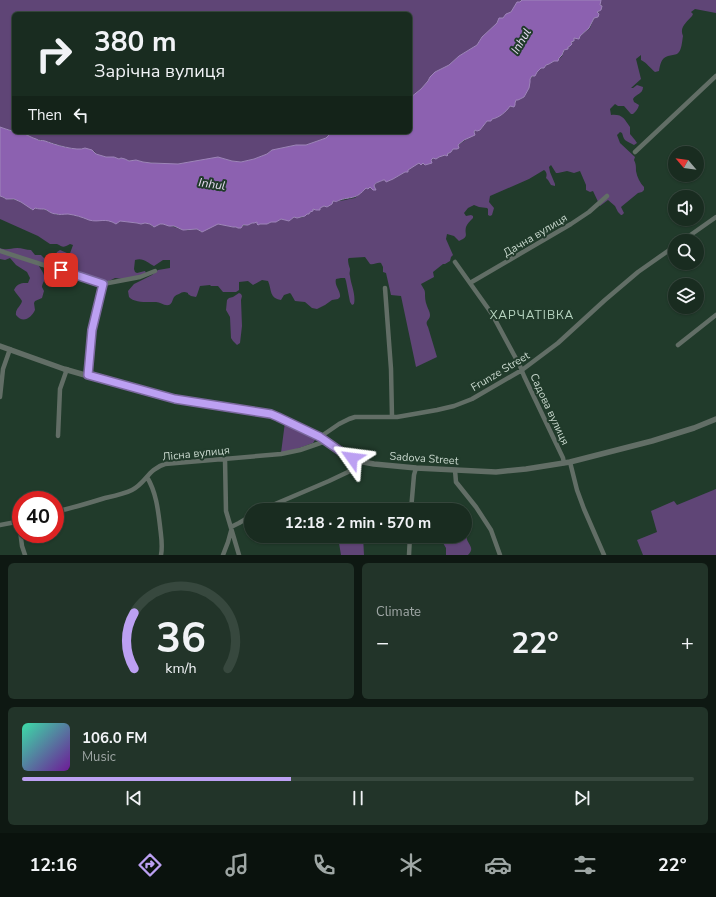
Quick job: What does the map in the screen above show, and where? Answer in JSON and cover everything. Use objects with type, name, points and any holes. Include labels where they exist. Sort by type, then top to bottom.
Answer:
[{"type":"street","points":[[635,152],[716,76]]},
{"type":"street","name":"Дачна вулиця","points":[[470,283],[571,224],[589,212],[607,196]]},
{"type":"street","points":[[692,234],[716,217]]},
{"type":"street","points":[[0,251],[103,284],[140,277],[155,271]]},
{"type":"street","name":"Frunze Street","points":[[320,437],[330,429],[355,417],[392,417],[437,410],[454,406],[472,399],[522,370],[558,343],[638,272],[668,251]]},
{"type":"street","name":"Садова вулиця","points":[[455,262],[492,314],[522,370],[563,458],[567,463],[584,509],[604,555]]},
{"type":"street","points":[[88,375],[92,330],[103,284]]},
{"type":"street","points":[[385,288],[391,369],[392,417]]},
{"type":"street","points":[[678,345],[716,315]]},
{"type":"street","name":"Sadova Street","points":[[0,346],[66,369],[175,399],[271,414],[320,437],[352,458],[374,464],[416,468],[496,472],[526,469],[567,463],[652,441],[694,428],[716,419]]},
{"type":"street","points":[[0,397],[3,369],[10,349]]},
{"type":"street","points":[[58,436],[60,389],[66,369]]},
{"type":"street","name":"Лісна вулиця","points":[[64,510],[126,493],[136,488],[156,468],[165,464],[281,454],[300,450],[326,441]]},
{"type":"street","points":[[225,459],[226,511],[239,555]]},
{"type":"street","points":[[277,503],[348,472],[363,462]]},
{"type":"street","points":[[412,503],[416,468]]},
{"type":"street","points":[[455,470],[456,482],[492,530],[500,555]]},
{"type":"street","points":[[147,477],[152,486],[157,504],[162,546],[161,555]]},
{"type":"street","points":[[231,527],[244,520]]},
{"type":"street","points":[[0,525],[12,523]]},
{"type":"street","points":[[223,555],[230,536],[231,527]]},
{"type":"street","points":[[22,543],[25,555]]},
{"type":"street","points":[[410,543],[410,555]]},
{"type":"shaded area","points":[[0,0],[522,0],[511,12],[501,18],[482,37],[477,45],[459,56],[449,65],[435,72],[421,89],[412,96],[412,12],[12,12],[12,131],[0,127]]},
{"type":"shaded area","points":[[601,0],[716,0],[716,13],[695,9],[691,12],[693,14],[692,16],[684,25],[682,30],[682,46],[679,53],[664,58],[661,62],[659,71],[655,72],[641,60],[641,55],[636,59],[641,79],[631,88],[637,85],[643,87],[643,89],[641,93],[633,99],[634,102],[639,105],[634,113],[631,114],[624,106],[618,106],[615,104],[610,109],[611,115],[618,115],[625,119],[630,127],[630,134],[637,143],[634,145],[626,141],[620,132],[617,135],[620,143],[635,157],[636,173],[644,187],[644,190],[621,207],[624,213],[621,215],[615,206],[608,200],[600,206],[593,191],[590,192],[586,190],[586,185],[580,171],[574,173],[567,171],[556,173],[551,165],[549,167],[555,186],[551,185],[546,178],[546,172],[544,170],[529,179],[490,196],[489,202],[494,208],[492,215],[490,216],[488,215],[487,208],[474,205],[468,208],[464,213],[466,216],[473,216],[473,218],[466,227],[466,236],[459,241],[454,236],[447,234],[446,239],[453,255],[450,261],[443,264],[433,272],[434,277],[421,284],[425,290],[426,302],[430,314],[427,325],[437,357],[416,367],[401,296],[391,295],[386,273],[383,272],[381,263],[370,264],[365,257],[348,259],[354,297],[354,304],[352,305],[345,278],[336,279],[340,297],[317,309],[312,308],[305,302],[295,301],[290,293],[284,295],[281,300],[277,299],[272,293],[268,281],[262,280],[253,285],[248,281],[239,282],[239,290],[236,292],[223,292],[218,286],[200,286],[196,297],[191,296],[187,292],[182,292],[175,296],[172,303],[169,305],[158,302],[138,301],[129,297],[128,291],[134,284],[152,275],[158,270],[170,268],[170,260],[163,260],[154,266],[138,259],[135,260],[135,272],[145,271],[146,273],[144,276],[123,279],[115,278],[104,285],[39,266],[44,277],[42,287],[44,291],[42,298],[35,301],[35,310],[27,319],[21,319],[16,315],[16,311],[22,301],[14,290],[22,283],[28,283],[30,278],[27,272],[16,265],[10,258],[5,260],[0,259],[0,248],[19,248],[31,250],[35,255],[41,255],[49,261],[55,257],[57,252],[60,250],[67,253],[68,259],[73,245],[70,244],[63,247],[57,244],[50,244],[38,236],[0,219],[0,196],[5,199],[20,202],[32,210],[35,208],[43,209],[57,215],[69,214],[91,220],[111,221],[115,224],[120,221],[142,224],[145,223],[150,224],[153,227],[164,224],[185,230],[197,229],[201,232],[216,224],[236,227],[257,222],[259,225],[267,224],[281,219],[289,221],[294,217],[303,217],[313,211],[313,209],[320,210],[320,208],[324,206],[327,207],[333,201],[355,198],[366,188],[368,189],[370,187],[373,190],[376,190],[374,186],[376,183],[383,180],[386,182],[407,172],[418,163],[421,165],[424,163],[425,165],[431,163],[433,158],[436,159],[450,153],[474,133],[475,130],[479,130],[487,121],[491,121],[499,116],[514,104],[516,100],[523,98],[528,89],[530,79],[541,68],[544,68],[546,65],[554,61],[558,61],[564,51],[568,49],[572,43],[571,42],[574,42],[574,38],[579,38],[590,28],[594,18],[598,17],[598,12],[602,9],[600,4]]},
{"type":"shaded area","points":[[22,134],[332,134],[326,138],[306,145],[296,145],[272,150],[267,154],[241,162],[218,157],[178,164],[143,162],[136,160],[129,161],[121,158],[106,157],[96,154],[94,151],[66,147],[35,139]]},
{"type":"shaded area","points":[[239,293],[242,296],[242,326],[240,343],[237,345],[231,338],[230,317],[226,310],[227,300]]},
{"type":"shaded area","points":[[285,422],[313,437],[315,440],[313,443],[281,453]]},
{"type":"shaded area","points":[[716,489],[716,555],[643,555],[637,540],[657,532],[651,511],[674,501],[677,505]]},
{"type":"shaded area","points":[[339,543],[363,543],[364,555],[341,555]]},
{"type":"shaded area","points":[[443,543],[469,543],[471,549],[468,555],[446,555],[446,548]]},
{"type":"water","name":"Inhul","points":[[522,0],[601,0],[600,5],[602,6],[601,10],[597,12],[599,14],[598,17],[594,18],[589,28],[580,36],[579,39],[574,38],[574,41],[571,42],[572,44],[568,47],[568,49],[564,50],[558,61],[554,61],[546,65],[537,72],[535,76],[532,76],[530,79],[529,88],[524,97],[516,100],[514,107],[510,106],[500,116],[492,119],[491,121],[487,121],[480,130],[475,130],[475,135],[464,140],[458,145],[459,148],[453,149],[447,154],[447,156],[445,155],[436,159],[433,158],[431,160],[432,163],[425,165],[423,163],[421,165],[419,163],[408,170],[408,172],[405,172],[393,179],[386,182],[383,180],[378,182],[374,186],[376,190],[373,190],[370,187],[368,189],[366,188],[354,197],[336,202],[333,201],[332,204],[327,207],[324,206],[320,208],[320,210],[313,209],[313,211],[305,216],[297,218],[294,217],[289,221],[281,219],[276,222],[258,225],[257,222],[243,225],[241,228],[218,224],[202,232],[197,229],[183,230],[174,226],[163,224],[154,227],[145,223],[141,224],[120,221],[116,224],[105,220],[93,221],[71,214],[54,214],[44,209],[35,208],[33,210],[14,199],[6,199],[0,196],[0,127],[12,131],[12,134],[26,134],[38,140],[65,147],[77,149],[85,148],[106,157],[121,158],[129,161],[136,160],[151,163],[178,164],[218,157],[241,162],[267,154],[272,150],[296,145],[306,145],[326,138],[330,134],[412,134],[412,96],[421,89],[435,72],[449,65],[459,56],[477,45],[482,37],[497,23],[499,18],[503,18],[506,14],[511,12],[517,2]]},
{"type":"district","name":"ХАРЧАТІВКА","points":[[532,315]]},
{"type":"route","points":[[61,270],[103,284],[92,330],[88,375],[158,396],[271,414],[320,437],[352,458]]}]
